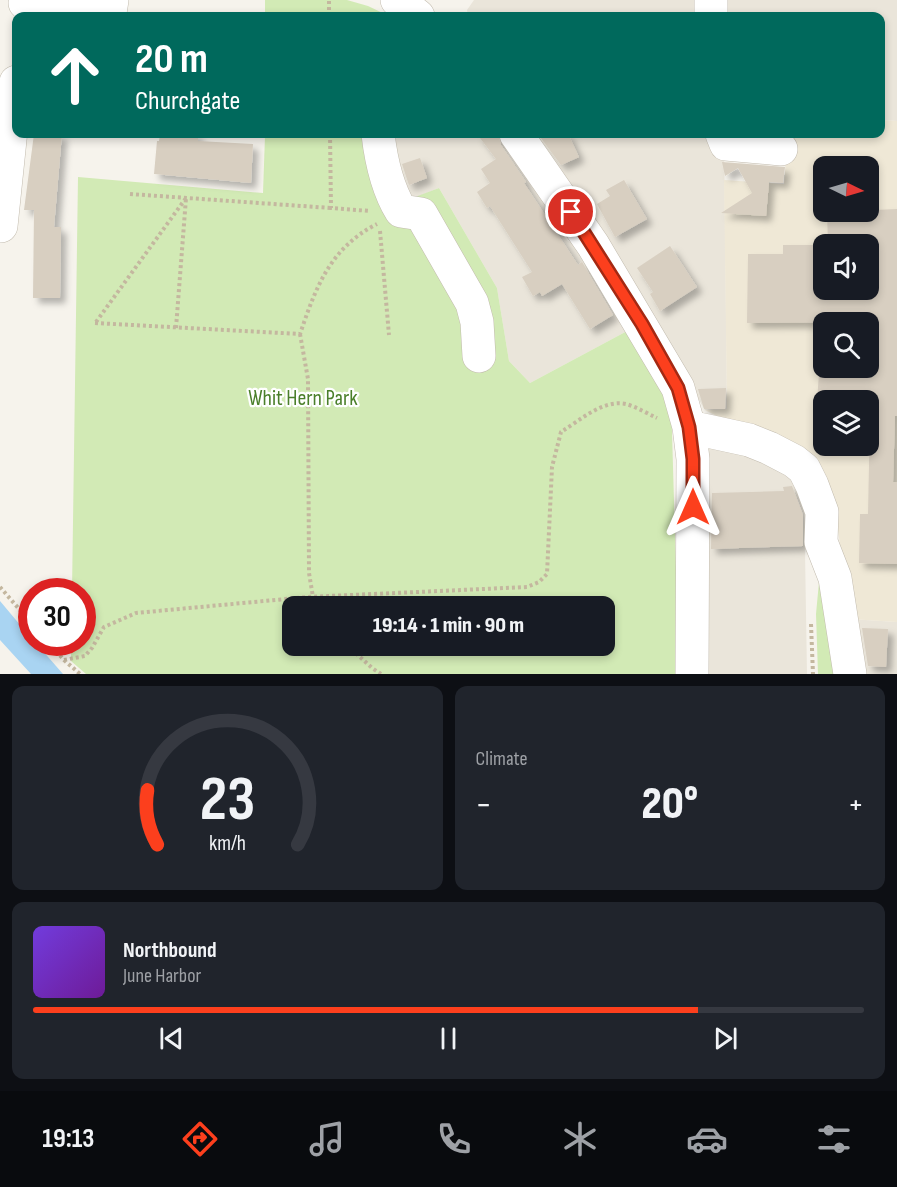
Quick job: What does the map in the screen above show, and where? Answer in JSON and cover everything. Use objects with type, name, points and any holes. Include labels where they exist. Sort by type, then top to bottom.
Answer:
[{"type":"street","points":[[381,12],[397,0],[413,12]]},
{"type":"street","points":[[16,6],[97,12]]},
{"type":"street","points":[[1,226],[12,120]]},
{"type":"street","points":[[378,138],[380,154],[393,198],[401,211],[421,214],[472,303],[477,322],[479,356]]},
{"type":"street","points":[[519,138],[593,245],[678,388],[689,427],[693,459],[692,674]]},
{"type":"street","points":[[724,138],[726,144],[781,149]]},
{"type":"street","points":[[689,427],[748,440],[769,448],[804,469],[822,512],[821,542],[835,578],[850,674]]},
{"type":"path","points":[[330,138],[331,208]]},
{"type":"path","points":[[130,194],[374,211]]},
{"type":"path","points":[[186,198],[95,323],[300,334]]},
{"type":"path","points":[[176,328],[186,198]]},
{"type":"path","points":[[378,216],[389,335]]},
{"type":"path","points":[[312,596],[309,573],[308,379],[300,334],[318,284],[336,256],[350,242],[380,223]]},
{"type":"path","points":[[334,596],[527,587],[539,582],[547,574],[552,467],[561,432],[602,407],[626,404],[660,419],[689,427]]},
{"type":"path","points":[[0,587],[18,608]]},
{"type":"path","points":[[64,660],[85,657],[104,627],[136,612],[282,600]]},
{"type":"path","points":[[60,656],[80,674]]},
{"type":"path","points":[[359,656],[381,674]]},
{"type":"path","points":[[813,661],[813,674]]},
{"type":"shaded area","points":[[474,0],[897,0],[897,121],[885,120],[885,12],[467,12]]},
{"type":"shaded area","points":[[885,120],[897,121],[897,622],[850,619],[836,515],[738,427],[705,410],[727,409],[724,180],[784,184],[788,138],[885,138]]},
{"type":"shaded area","points":[[395,138],[508,138],[549,204],[553,220],[559,231],[568,241],[582,248],[629,330],[530,383],[509,361],[497,288],[439,188],[407,201]]},
{"type":"shaded area","points":[[529,138],[724,138],[727,409],[705,410],[647,311]]},
{"type":"shaded area","points":[[709,447],[779,463],[804,490],[807,674],[704,674],[701,455]]},
{"type":"shaded area","points":[[850,619],[897,622],[897,674],[840,674]]},
{"type":"green space","points":[[265,0],[347,0],[381,12],[265,12]]},
{"type":"green space","name":"Whit Hern Park","points":[[265,138],[395,138],[407,200],[439,188],[497,288],[509,361],[530,383],[629,330],[671,397],[679,674],[86,674],[71,661],[71,656],[96,656],[96,578],[72,578],[78,177],[263,193]]},
{"type":"green space","points":[[819,582],[826,583],[840,674],[818,674],[816,614]]},
{"type":"water","points":[[0,601],[18,622],[18,656],[47,656],[63,674],[31,674],[0,640]]},
{"type":"building","points":[[33,138],[62,138],[54,227],[61,227],[60,298],[33,298],[34,210],[24,210]]},
{"type":"building","points":[[159,138],[198,138],[198,141],[253,144],[251,183],[154,174],[157,141]]},
{"type":"building","points":[[480,138],[499,138],[501,145],[526,182],[524,183],[578,265],[582,262],[613,315],[590,329],[562,284],[542,296],[540,292],[533,296],[522,277],[532,272],[490,206],[487,208],[477,192],[490,183],[481,169],[496,159]]},
{"type":"building","points":[[541,138],[570,138],[579,157],[561,165]]},
{"type":"building","points":[[420,158],[427,178],[409,185],[402,164]]},
{"type":"building","points":[[722,162],[785,167],[783,183],[769,182],[766,216],[721,213],[752,193],[738,168],[725,176]]},
{"type":"building","points":[[624,180],[647,219],[615,237],[597,204],[610,196],[606,190]]},
{"type":"building","points":[[897,209],[897,416],[895,416],[893,482],[897,482],[897,564],[859,563],[860,514],[868,514],[869,456],[879,456],[879,390],[818,390],[819,378],[879,378],[879,312],[813,312],[813,322],[747,323],[748,254],[783,254],[783,245],[813,245],[813,300],[879,300],[879,234],[828,234],[827,222],[879,222],[879,210]]},
{"type":"building","points":[[670,246],[697,287],[660,311],[650,294],[653,292],[637,268]]},
{"type":"building","points":[[726,388],[725,409],[704,409],[698,389]]},
{"type":"building","points":[[792,486],[803,515],[803,546],[711,549],[712,493],[784,491],[783,487]]},
{"type":"building","points":[[862,628],[888,629],[886,667],[868,666]]},
{"type":"route","points":[[571,212],[642,324],[678,388],[689,427],[693,459],[693,507]]}]
